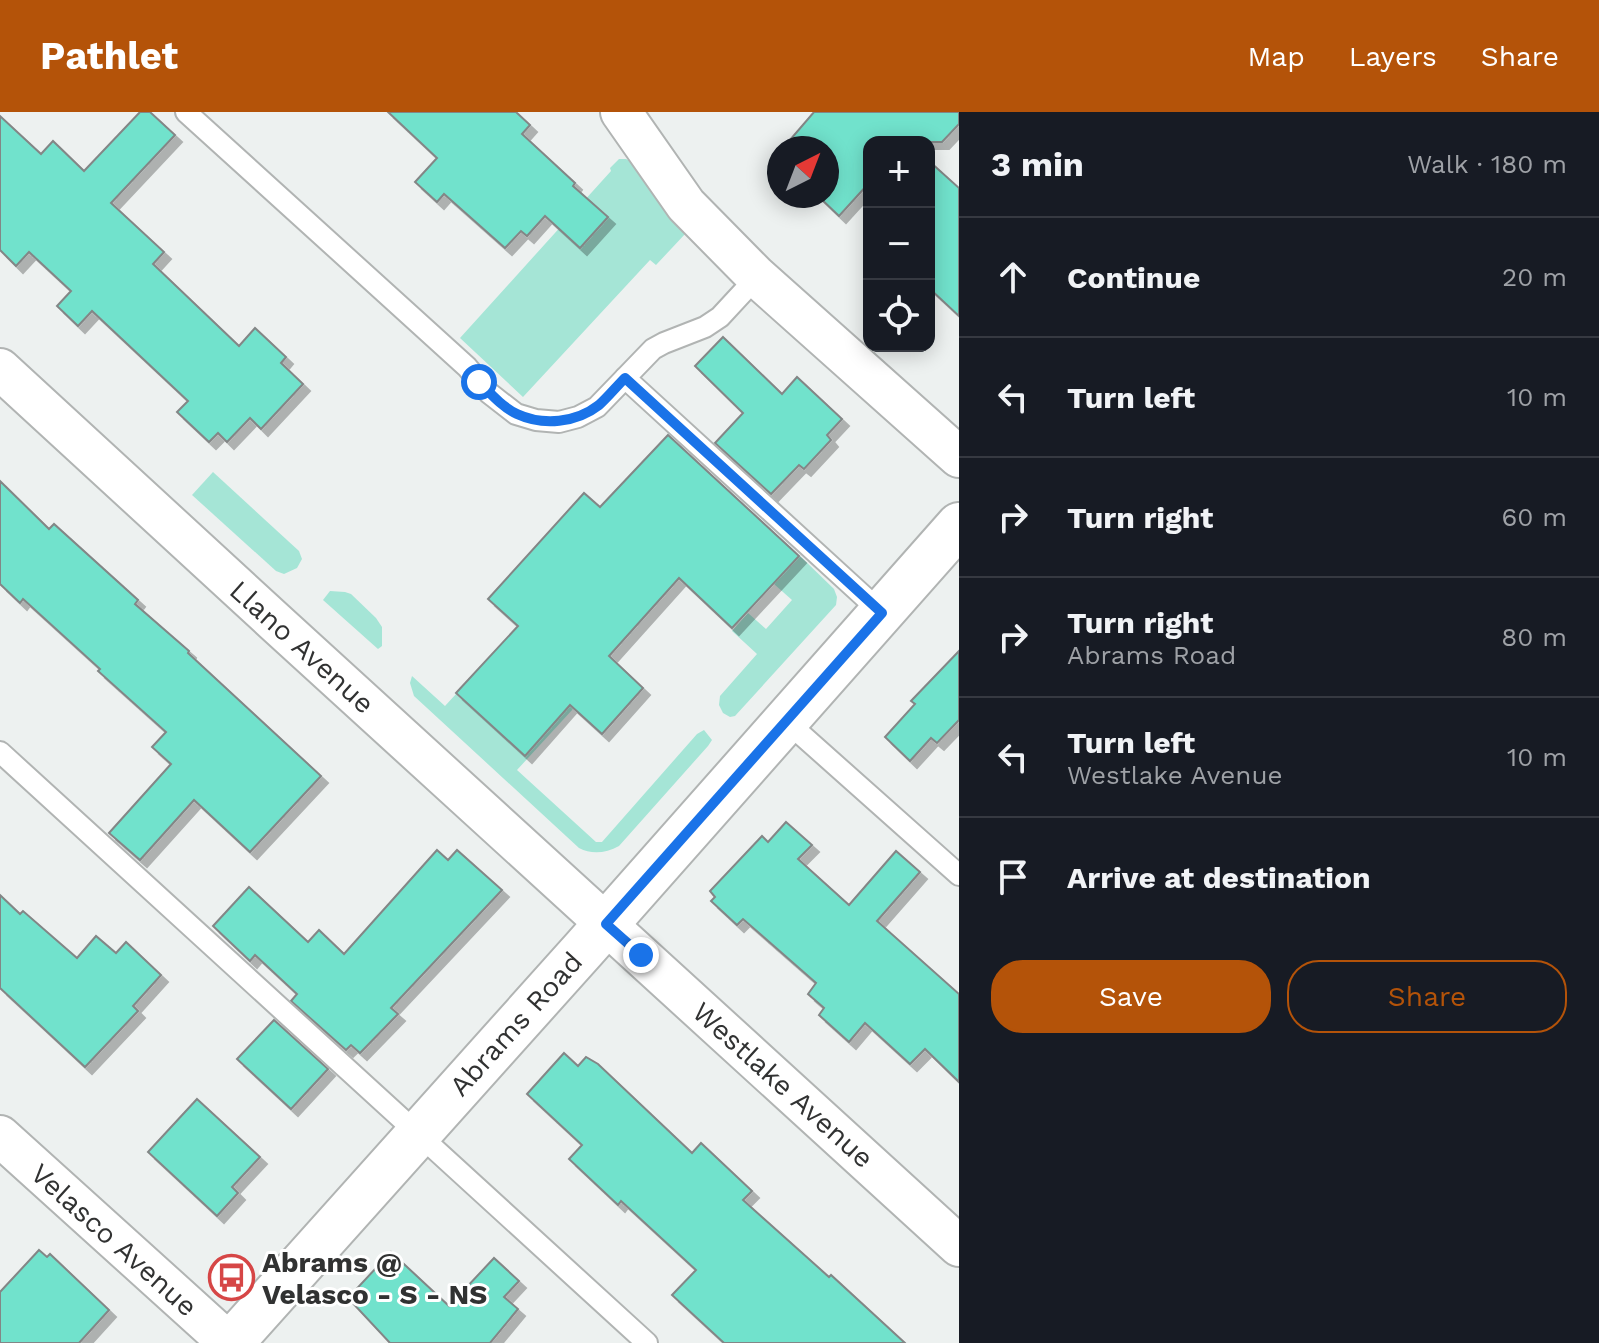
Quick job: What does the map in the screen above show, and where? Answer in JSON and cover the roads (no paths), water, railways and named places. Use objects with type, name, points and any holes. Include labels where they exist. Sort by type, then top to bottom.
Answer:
[{"type":"main road","name":"Abrams Road","points":[[230,1343],[958,527]]},
{"type":"street","points":[[621,112],[686,205],[757,277],[959,457]]},
{"type":"street","name":"Llano Avenue","points":[[0,369],[606,924]]},
{"type":"street","name":"Westlake Avenue","points":[[606,924],[959,1246]]},
{"type":"street","name":"Velasco Avenue","points":[[0,1136],[230,1343]]},
{"type":"lane","points":[[186,112],[467,367],[489,393],[516,414],[536,420],[559,422],[597,407],[653,349],[705,327],[720,317],[757,277]]},
{"type":"lane","points":[[625,378],[882,613]]},
{"type":"lane","points":[[786,721],[959,875]]},
{"type":"lane","points":[[0,752],[647,1343]]},
{"type":"place","name":"Abrams @ Velasco - S - NS","points":[[231,1278]]}]
